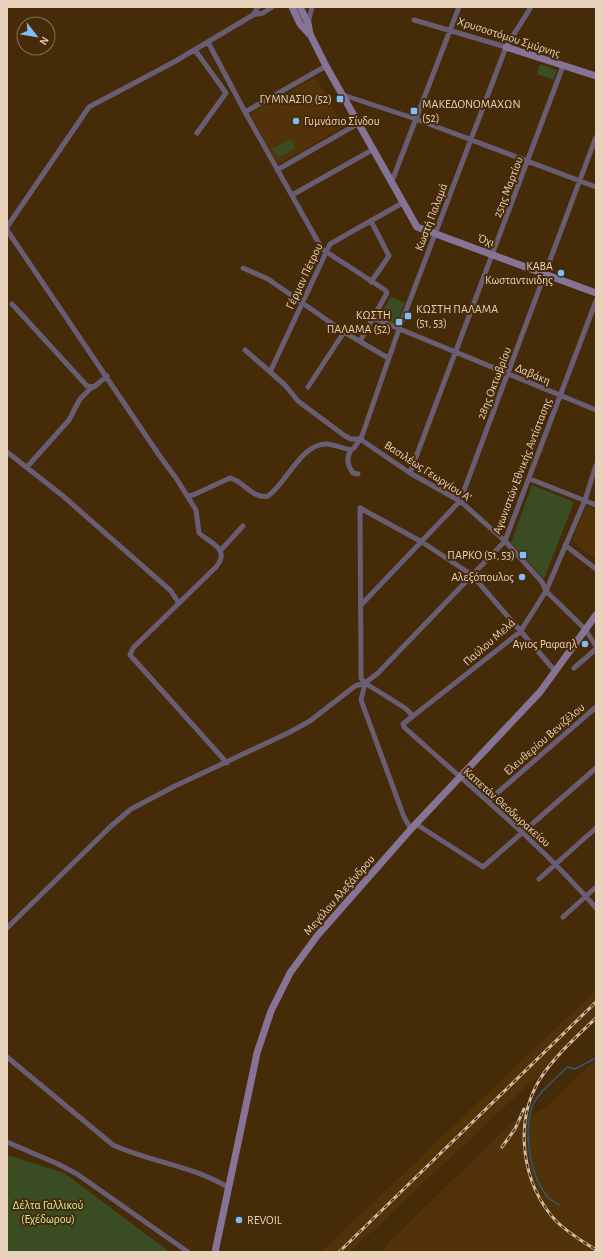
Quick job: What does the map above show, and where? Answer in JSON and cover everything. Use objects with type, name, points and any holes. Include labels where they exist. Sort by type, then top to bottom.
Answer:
[{"type":"street","points":[[252,15],[258,7]]},
{"type":"street","points":[[227,763],[130,655],[133,648],[219,563],[221,559],[220,551],[213,542],[199,533],[196,510],[176,478],[7,229],[86,110],[94,104],[195,50],[252,15],[263,13],[272,7]]},
{"type":"street","points":[[292,7],[300,24],[310,34]]},
{"type":"street","points":[[300,7],[308,23],[310,34]]},
{"type":"street","points":[[308,23],[312,7]]},
{"type":"street","points":[[392,181],[459,7]]},
{"type":"street","name":"Κωστή Παλαμά","points":[[360,439],[399,328],[506,47],[531,7]]},
{"type":"street","name":"Χρυσοστόμου Σμύρνης","points":[[414,20],[506,47],[596,76]]},
{"type":"street","name":"Όχι","points":[[310,34],[326,66],[417,227],[596,293]]},
{"type":"street","points":[[208,42],[245,112],[319,244],[327,253],[385,290],[387,293],[360,341]]},
{"type":"street","points":[[195,50],[226,93],[198,133]]},
{"type":"street","points":[[245,112],[326,66]]},
{"type":"street","name":"25ης Μαρτίου","points":[[410,473],[563,66]]},
{"type":"street","points":[[343,95],[416,119],[596,187]]},
{"type":"street","points":[[277,170],[359,124]]},
{"type":"street","name":"28ης Οκτωβρίου","points":[[361,605],[460,501],[509,375],[596,138]]},
{"type":"street","points":[[292,195],[374,149]]},
{"type":"street","name":"Γέρμαν Πέτρου","points":[[270,372],[333,241],[404,202]]},
{"type":"street","points":[[370,221],[389,256],[372,282]]},
{"type":"street","points":[[243,268],[268,279],[344,332],[388,358]]},
{"type":"street","name":"Αγωνιστών Εθνικής Αντίστασης","points":[[7,928],[110,827],[131,809],[175,786],[227,763],[310,721],[355,686],[365,683],[378,673],[506,541],[530,479],[559,396],[596,301]]},
{"type":"street","points":[[12,304],[87,386],[92,387]]},
{"type":"street","name":"Δαβάκη","points":[[373,318],[596,410]]},
{"type":"street","points":[[308,387],[344,332]]},
{"type":"street","name":"Βασιλέως Γεωργίου Α'","points":[[245,350],[270,372],[298,401],[345,436],[351,439],[360,439],[410,473],[460,501],[506,541],[542,582],[546,591],[585,629],[596,646]]},
{"type":"street","points":[[27,467],[69,420],[80,399],[92,387],[107,376]]},
{"type":"street","points":[[358,474],[352,472],[348,464],[348,457],[351,450],[360,439]]},
{"type":"street","points":[[187,496],[194,495],[230,478],[238,481],[256,495],[268,496],[302,456],[316,446],[328,444],[351,450]]},
{"type":"street","points":[[7,452],[63,496],[171,591],[178,602]]},
{"type":"street","name":"Παύλου Μελά","points":[[403,724],[520,632],[546,591],[585,500],[596,465]]},
{"type":"street","points":[[530,479],[596,505]]},
{"type":"street","points":[[410,718],[411,714],[405,708],[365,683],[361,678],[360,508],[422,542],[472,576],[555,671]]},
{"type":"street","points":[[220,551],[243,526]]},
{"type":"street","points":[[565,544],[596,569]]},
{"type":"street","name":"Μεγάλου Αλεξάνδρου","points":[[215,1252],[257,1053],[277,996],[290,973],[314,940],[413,827],[540,692],[596,615]]},
{"type":"street","points":[[574,668],[596,650]]},
{"type":"street","points":[[365,683],[361,700],[404,817],[413,827],[483,867],[596,768]]},
{"type":"street","name":"Ελευθερίου Βενιζέλου","points":[[488,801],[596,707]]},
{"type":"street","name":"Καπετάν Θεοδωρακείου","points":[[403,724],[404,727],[459,777],[522,832],[555,864],[596,908]]},
{"type":"street","points":[[538,879],[596,828]]},
{"type":"street","points":[[563,917],[596,887]]},
{"type":"street","points":[[7,1057],[113,1144],[132,1153],[210,1178],[229,1188]]},
{"type":"street","points":[[7,1142],[77,1174],[188,1252]]},
{"type":"shaded area","name":"Γυμνάσιο Σίνδου","points":[[316,77],[343,127],[277,165],[250,114]]},
{"type":"shaded area","points":[[586,505],[596,510],[596,560],[573,541]]},
{"type":"shaded area","points":[[596,990],[596,1021],[350,1252],[321,1252]]},
{"type":"shaded area","points":[[596,1059],[596,1252],[385,1252],[386,1245],[510,1124],[546,1108]]},
{"type":"green space","points":[[540,64],[557,70],[554,80],[537,74]]},
{"type":"green space","points":[[291,139],[296,148],[278,158],[272,149]]},
{"type":"green space","points":[[391,297],[405,303],[396,325],[378,318]]},
{"type":"green space","points":[[532,485],[574,502],[544,579],[511,543]]},
{"type":"green space","name":"Δέλτα Γαλλικού (Εχέδωρου)","points":[[7,1155],[64,1173],[170,1252],[7,1252]]},
{"type":"waterway","points":[[559,1205],[548,1197],[536,1177],[532,1165],[528,1141],[529,1117],[538,1096],[567,1067],[575,1069],[596,1058]]},
{"type":"railway","points":[[339,1252],[596,1002]]},
{"type":"railway","points":[[596,1018],[559,1055],[540,1079],[532,1096],[526,1115],[524,1134],[525,1153],[529,1171],[535,1189],[544,1206],[556,1221],[575,1237],[596,1250]]},
{"type":"railway","points":[[502,1147],[515,1129],[524,1109]]},
{"type":"place","name":"ΓΥΜΝΑΣΙΟ (52)","points":[[340,99]]},
{"type":"place","name":"ΜΑΚΕΔΟΝΟΜΑΧΩΝ (52)","points":[[414,111]]},
{"type":"place","name":"Γυμνάσιο Σίνδου","points":[[296,121]]},
{"type":"place","name":"ΚΑΒΑ Κωσταντινιδης","points":[[561,273]]},
{"type":"place","name":"ΚΩΣΤΗ ΠΑΛΑΜΑ (51, 53)","points":[[408,316]]},
{"type":"place","name":"ΚΩΣΤΗ ΠΑΛΑΜΑ (52)","points":[[399,322]]},
{"type":"place","name":"ΠΑΡΚΟ (51, 53)","points":[[523,555]]},
{"type":"place","name":"Αλεξόπουλος","points":[[522,577]]},
{"type":"place","name":"Αγιος Ραφαηλ","points":[[585,644]]},
{"type":"place","name":"REVOIL","points":[[239,1220]]}]
